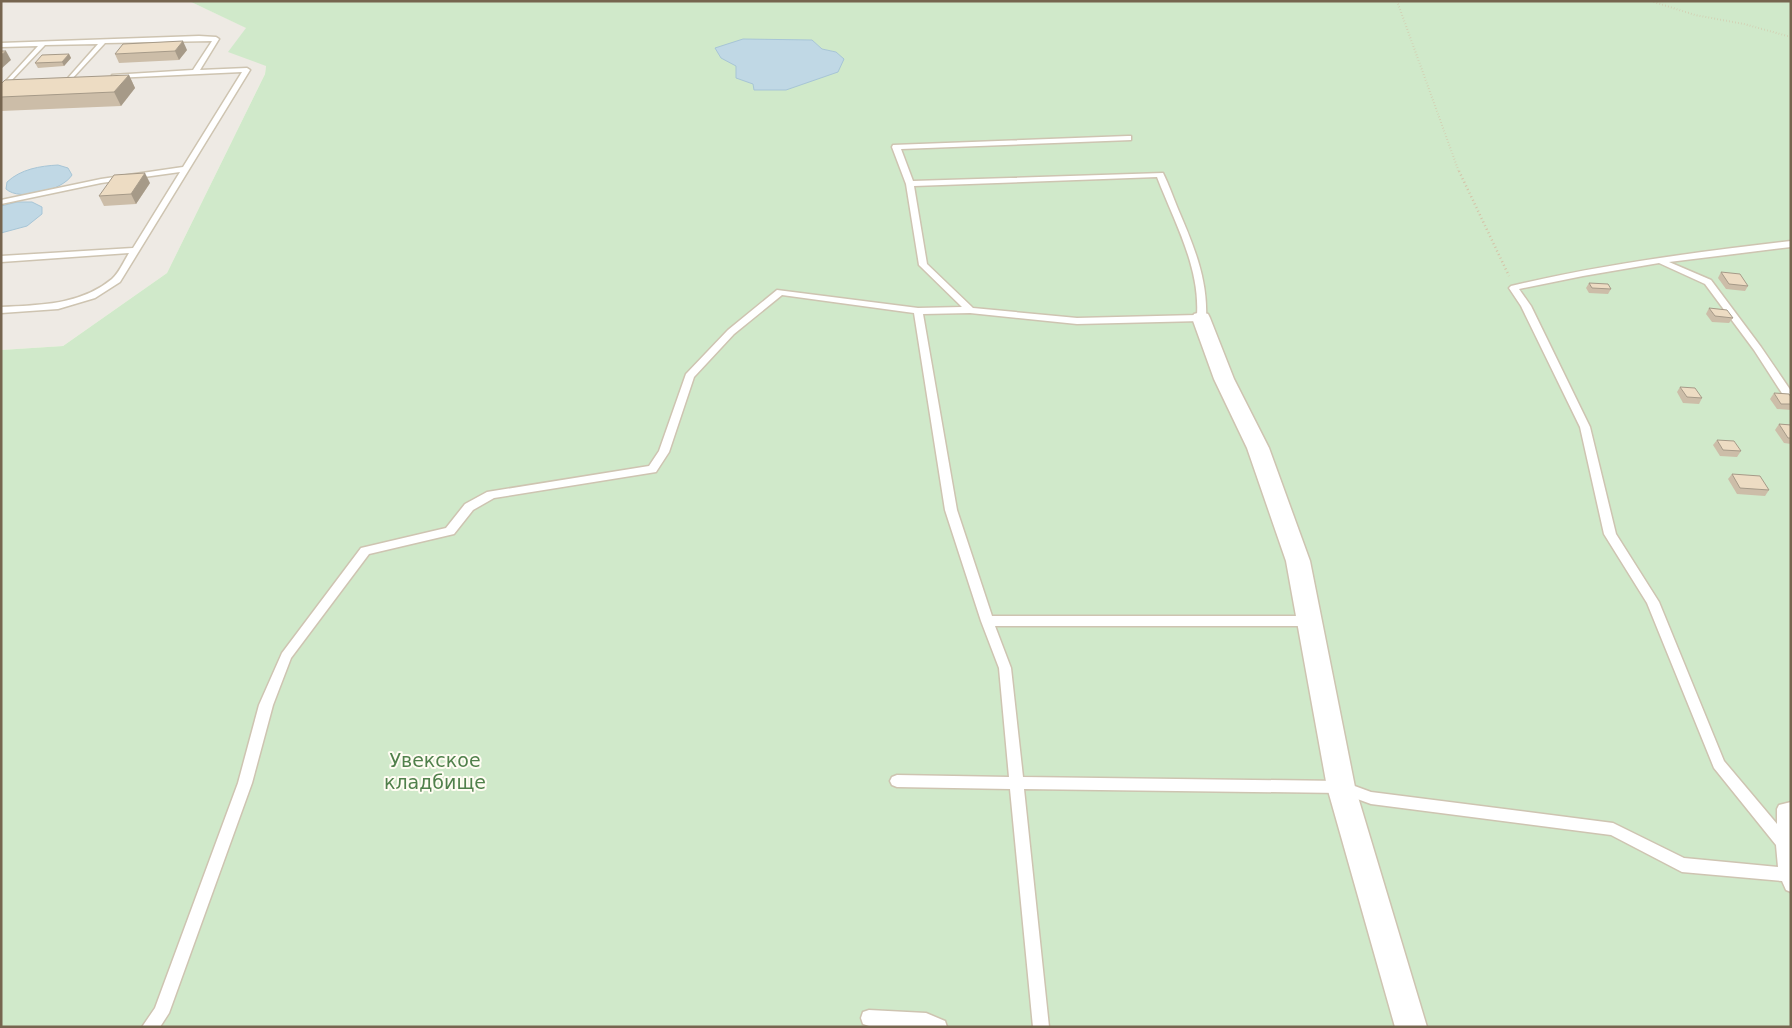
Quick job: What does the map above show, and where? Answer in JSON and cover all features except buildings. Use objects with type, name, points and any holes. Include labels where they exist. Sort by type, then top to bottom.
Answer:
[{"type":"street","points":[[1201,318],[1224,379],[1262,457],[1298,561],[1340,788],[1411,1027]]},
{"type":"lane","points":[[1,46],[199,38],[216,39],[196,71]]},
{"type":"lane","points":[[70,78],[103,42]]},
{"type":"lane","points":[[5,83],[43,44]]},
{"type":"lane","points":[[1,310],[55,307],[92,296],[117,280],[247,70],[108,76]]},
{"type":"lane","points":[[61,79],[80,78]]},
{"type":"lane","points":[[5,83],[17,82]]},
{"type":"lane","points":[[970,310],[923,265],[910,184],[896,147],[1128,138]]},
{"type":"lane","points":[[1,202],[101,181],[185,169]]},
{"type":"lane","points":[[150,1027],[161,1013],[244,783],[266,705],[286,656],[365,551],[450,531],[469,507],[491,495],[652,470],[664,452],[689,376],[732,332],[780,292],[918,311],[970,310],[1077,321],[1201,318],[1203,306],[1194,263],[1160,175],[910,184]]},
{"type":"lane","points":[[1784,844],[1719,764],[1653,602],[1610,534],[1586,427],[1526,306],[1514,288],[1572,274],[1791,244]]},
{"type":"lane","points":[[1,259],[135,250]]},
{"type":"lane","points":[[1663,262],[1708,282],[1758,349],[1791,399]]},
{"type":"lane","points":[[918,311],[951,510],[987,621],[1005,668],[1041,1027]]},
{"type":"lane","points":[[987,621],[1308,621]]},
{"type":"lane","points":[[897,780],[1340,788],[1371,798],[1612,829],[1682,865],[1788,880],[1784,844],[1784,809],[1791,808]]},
{"type":"lane","points":[[869,1018],[926,1021],[939,1027]]},
{"type":"path","points":[[1397,1],[1424,72],[1454,161],[1514,288]]},
{"type":"path","points":[[1652,1],[1695,15],[1744,24],[1791,38]]},
{"type":"shaded area","points":[[1,1],[189,1],[247,28],[266,66],[265,74],[167,273],[63,346],[1,350]]},
{"type":"green space","name":"Увекское кладбище","points":[[189,1],[1791,1],[1791,1027],[1,1027],[1,350],[63,346],[167,273],[265,74],[266,66],[228,52],[246,28]],"holes":[[[812,40],[822,49],[836,52],[736,78],[736,66],[785,41]]]},
{"type":"water","points":[[743,39],[812,40],[822,49],[836,52],[844,59],[838,72],[786,90],[754,90],[753,84],[736,78],[736,66],[721,58],[715,48]]},
{"type":"water","points":[[58,165],[68,168],[72,175],[60,185],[31,194],[12,193],[6,189],[7,182],[18,174],[38,167]]},
{"type":"water","points":[[17,202],[32,202],[42,207],[42,214],[27,226],[1,233],[1,206]]}]
